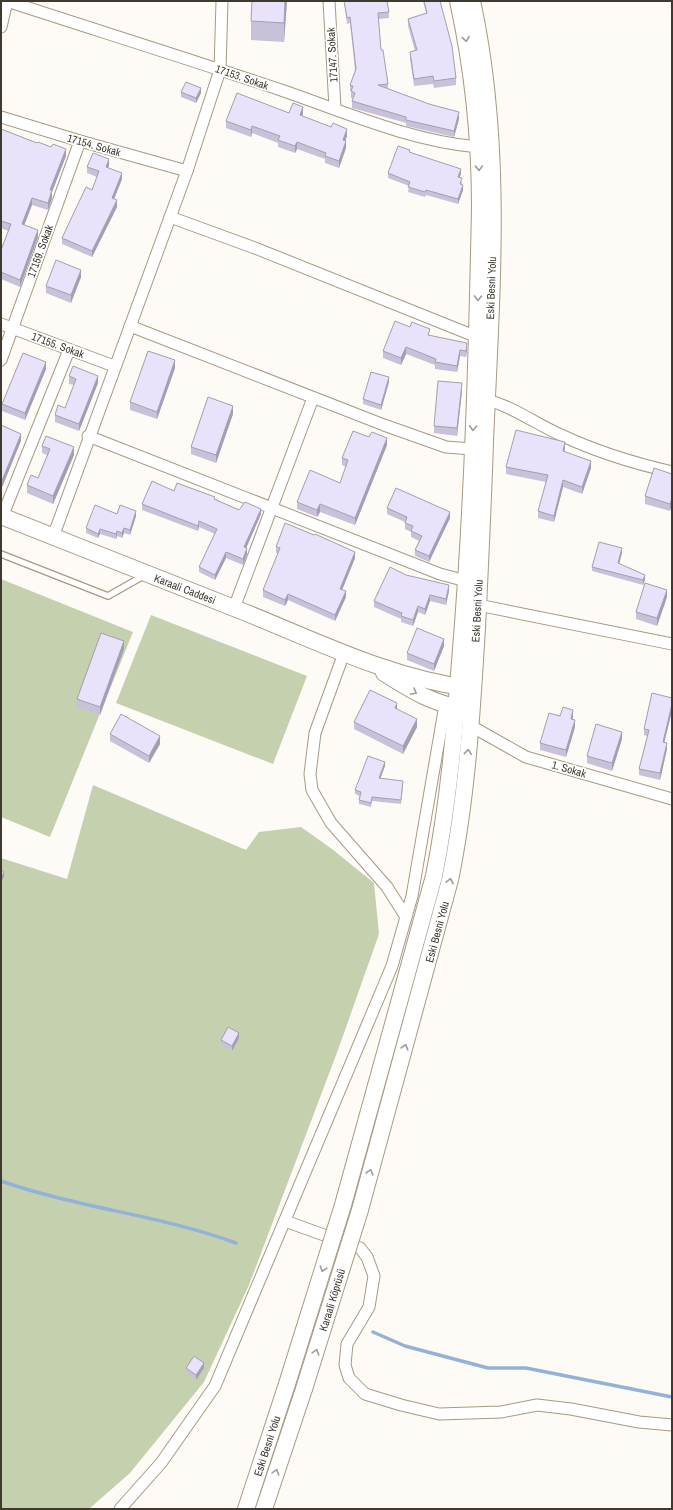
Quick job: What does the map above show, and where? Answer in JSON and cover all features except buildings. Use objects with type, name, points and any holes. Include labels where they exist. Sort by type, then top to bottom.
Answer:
[{"type":"main road","name":"Eski Besni Yolu","points":[[360,1210],[450,880],[460,823],[471,719],[466,688],[466,581],[471,517],[480,208],[478,147],[471,71],[458,1]]},
{"type":"main road","name":"Eski Besni Yolu","points":[[343,1205],[434,876],[444,821],[451,707],[466,688],[478,605],[487,400],[494,177],[486,84],[472,1]]},
{"type":"main road","name":"Karaali Caddesi","points":[[1,517],[234,608],[369,664]]},
{"type":"main road","points":[[369,664],[444,685],[466,688]]},
{"type":"main road","points":[[369,664],[416,694],[451,707],[471,719]]},
{"type":"main road","name":"Karaali Köprüsü","points":[[288,1384],[343,1205]]},
{"type":"main road","name":"Karaali Köprüsü","points":[[304,1389],[360,1210]]},
{"type":"main road","name":"Eski Besni Yolu","points":[[246,1509],[288,1384]]},
{"type":"main road","name":"Eski Besni Yolu","points":[[264,1509],[304,1389]]},
{"type":"street","points":[[1,27],[7,1]]},
{"type":"street","name":"17153. Sokak","points":[[7,1],[426,139],[452,145],[478,147]]},
{"type":"street","points":[[52,537],[187,171],[220,70],[222,1]]},
{"type":"street","name":"17147. Sokak","points":[[329,1],[335,108]]},
{"type":"street","name":"17154. Sokak","points":[[1,117],[187,171]]},
{"type":"street","name":"17159. Sokak","points":[[1,360],[80,141]]},
{"type":"street","points":[[170,217],[255,248],[477,337]]},
{"type":"street","name":"17155. Sokak","points":[[1,324],[114,366]]},
{"type":"street","points":[[130,326],[313,398],[446,446],[472,449]]},
{"type":"street","points":[[1,517],[69,350]]},
{"type":"street","points":[[234,608],[313,398]]},
{"type":"street","points":[[487,400],[504,405],[600,453],[672,472]]},
{"type":"street","points":[[88,436],[440,574],[466,581]]},
{"type":"street","points":[[478,605],[672,644]]},
{"type":"street","points":[[344,653],[315,733],[310,774],[312,790],[331,823],[387,887],[406,917]]},
{"type":"street","points":[[120,1509],[161,1463],[215,1386],[392,966],[412,896],[451,707]]},
{"type":"street","name":"1. Sokak","points":[[471,719],[526,757],[672,799]]},
{"type":"street","points":[[285,1221],[360,1248],[367,1257],[374,1276],[368,1307],[347,1344],[345,1365],[349,1378],[365,1394],[401,1405],[439,1414],[501,1412],[537,1405],[571,1409],[639,1422],[672,1425]]},
{"type":"lane","points":[[1,554],[108,596],[146,574]]},
{"type":"green space","points":[[1,579],[133,632],[50,837],[1,817]]},
{"type":"green space","points":[[151,615],[307,676],[273,764],[116,703]]},
{"type":"green space","points":[[93,785],[246,850],[259,832],[301,827],[332,849],[374,883],[379,934],[338,1050],[249,1285],[204,1382],[130,1473],[89,1509],[1,1509],[1,858],[67,879]]},
{"type":"waterway","points":[[1,1181],[60,1198],[178,1225],[236,1243]]},
{"type":"waterway","points":[[373,1332],[405,1346],[488,1368],[526,1368],[672,1397]]}]
